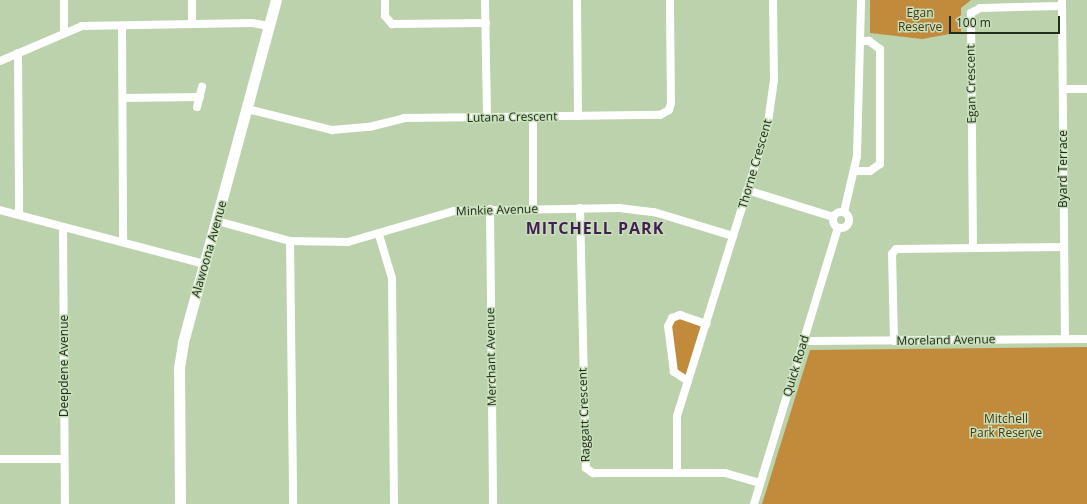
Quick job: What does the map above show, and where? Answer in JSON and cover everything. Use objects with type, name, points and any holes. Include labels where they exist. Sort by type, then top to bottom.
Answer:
[{"type":"street","points":[[64,0],[64,34]]},
{"type":"street","points":[[192,0],[192,24]]},
{"type":"street","name":"Alawoona Avenue","points":[[180,504],[179,368],[204,264],[276,0]]},
{"type":"street","points":[[385,0],[385,16],[392,24],[486,23]]},
{"type":"street","points":[[485,0],[487,117]]},
{"type":"street","points":[[577,0],[578,116]]},
{"type":"street","name":"Lutana Crescent","points":[[247,109],[332,130],[369,127],[404,118],[660,115],[669,110],[670,0]]},
{"type":"street","name":"Thorne Crescent","points":[[677,472],[677,416],[768,123],[774,80],[773,0]]},
{"type":"street","points":[[747,190],[833,217],[844,212],[855,171],[861,0]]},
{"type":"street","name":"Byard Terrace","points":[[1062,3],[1065,339]]},
{"type":"street","name":"Egan Crescent","points":[[973,247],[972,13],[980,8],[1062,3]]},
{"type":"street","points":[[0,60],[82,26],[192,24],[269,26]]},
{"type":"street","points":[[122,26],[123,242]]},
{"type":"street","points":[[855,171],[870,171],[880,164],[880,49],[869,41],[860,41]]},
{"type":"street","points":[[18,53],[19,214]]},
{"type":"street","points":[[197,107],[202,87]]},
{"type":"street","points":[[1063,89],[1087,89]]},
{"type":"street","points":[[123,98],[200,97]]},
{"type":"street","points":[[533,117],[533,209]]},
{"type":"street","name":"Minkie Avenue","points":[[216,221],[290,241],[348,242],[379,235],[454,211],[580,208],[654,212],[733,236]]},
{"type":"street","name":"Raggatt Crescent","points":[[580,208],[584,463],[593,473],[725,473],[760,483]]},
{"type":"street","name":"Merchant Avenue","points":[[490,209],[493,504]]},
{"type":"street","points":[[0,210],[204,264]]},
{"type":"street","name":"Quick Road","points":[[754,504],[838,228],[849,222],[844,212]]},
{"type":"street","points":[[833,217],[838,228]]},
{"type":"street","name":"Deepdene Avenue","points":[[63,227],[65,504]]},
{"type":"street","points":[[379,235],[392,278],[394,504]]},
{"type":"street","points":[[290,241],[293,504]]},
{"type":"street","points":[[894,340],[894,251],[899,248],[1064,247]]},
{"type":"street","points":[[688,381],[674,372],[668,326],[672,318],[680,315],[706,324]]},
{"type":"street","name":"Moreland Avenue","points":[[804,341],[1087,339]]},
{"type":"street","points":[[0,459],[64,459]]},
{"type":"green space","name":"Egan Reserve","points":[[870,0],[971,0],[961,8],[961,32],[922,39],[870,33]]},
{"type":"green space","points":[[680,317],[704,324],[687,377],[676,371],[671,328],[674,320]]},
{"type":"green space","name":"Mitchell Park Reserve","points":[[1087,347],[1087,504],[762,504],[810,350]]},
{"type":"district","name":"MITCHELL PARK","points":[[595,228]]}]
